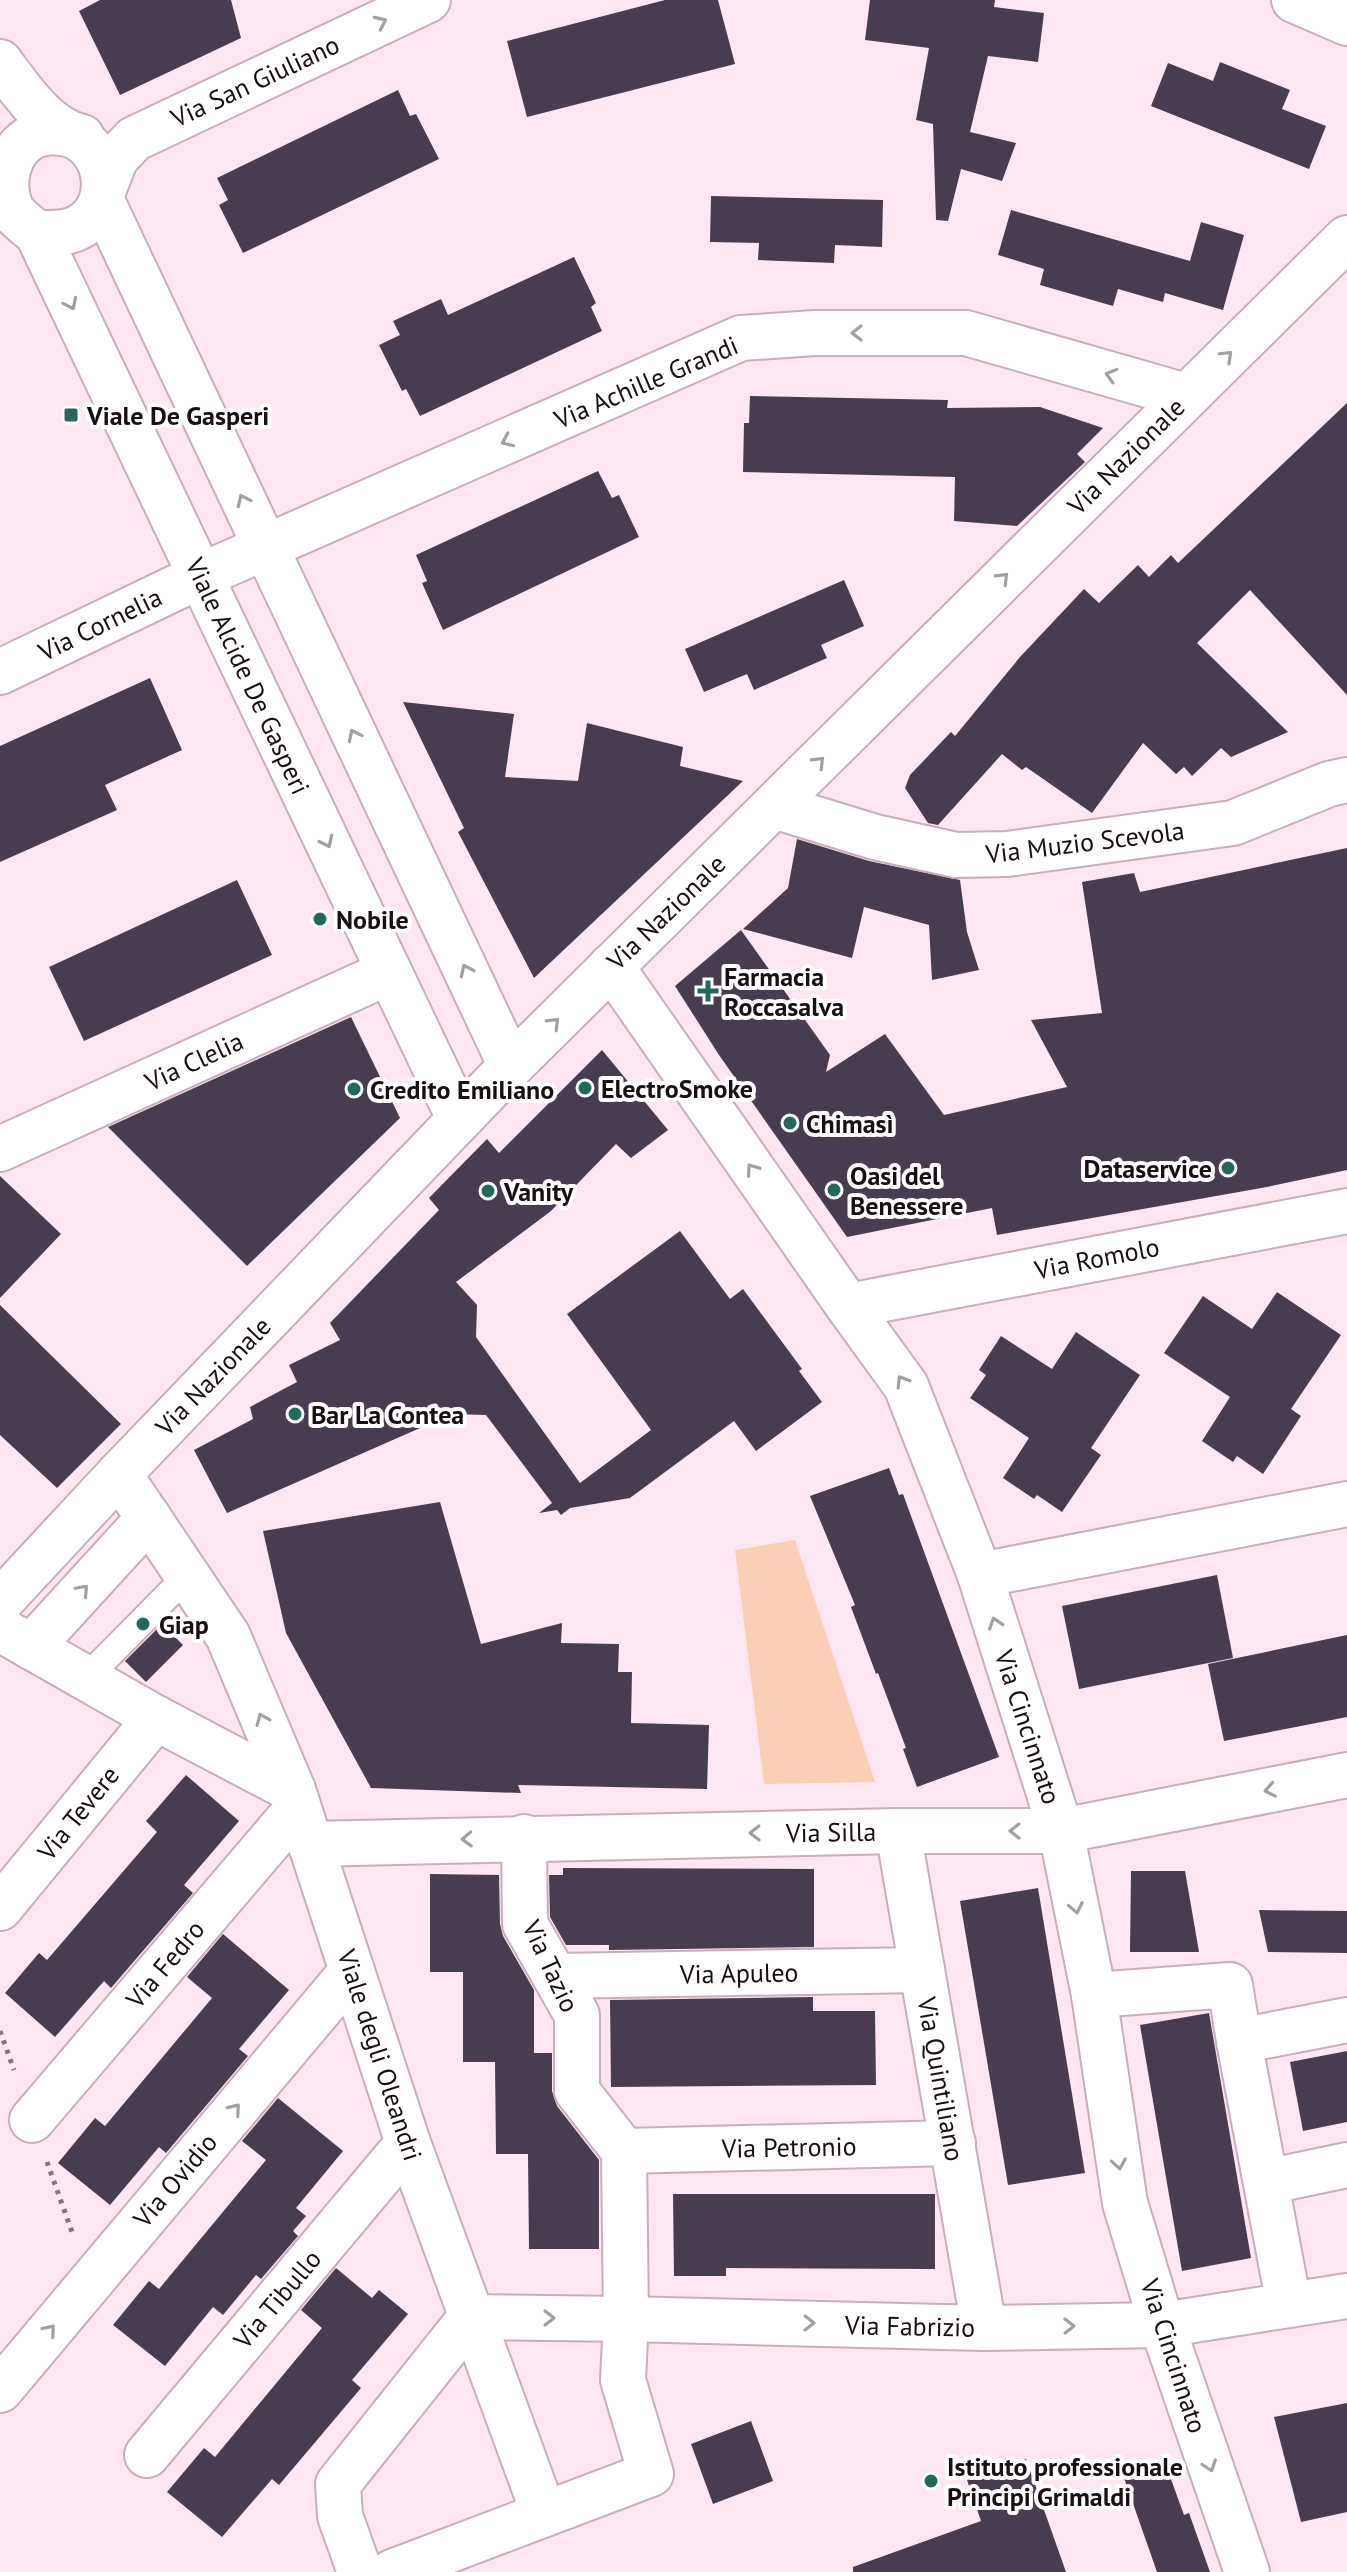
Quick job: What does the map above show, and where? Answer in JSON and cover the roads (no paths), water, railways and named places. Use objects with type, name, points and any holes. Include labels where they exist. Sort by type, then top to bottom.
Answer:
[{"type":"street","name":"Via San Giuliano","points":[[104,194],[116,158],[134,139],[428,0]]},
{"type":"street","points":[[1294,0],[1347,23]]},
{"type":"street","points":[[0,62],[25,96],[96,154],[103,170],[104,194],[266,547],[511,1066]]},
{"type":"street","points":[[0,62],[19,116],[20,146]]},
{"type":"street","points":[[104,194],[92,217],[77,229],[60,233],[37,233],[12,211],[2,196],[9,160],[20,146],[35,135],[52,132],[100,140],[134,139]]},
{"type":"street","name":"Viale Alcide De Gasperi","points":[[37,233],[459,1118]]},
{"type":"street","name":"Via Nazionale","points":[[0,1602],[459,1118],[1347,238]]},
{"type":"street","name":"Via Achille Grandi","points":[[200,576],[741,338],[815,333],[966,333],[1186,396]]},
{"type":"street","name":"Via Cornelia","points":[[0,672],[200,576]]},
{"type":"street","name":"Via Muzio Scevola","points":[[774,806],[875,837],[956,855],[1007,854],[1233,823],[1329,784],[1347,780]]},
{"type":"street","name":"Via Cincinnato","points":[[611,966],[906,1386],[980,1575],[1061,1831],[1094,1995],[1125,2203],[1162,2325],[1247,2572]]},
{"type":"street","name":"Via Clelia","points":[[0,1149],[389,972]]},
{"type":"street","name":"Via Romolo","points":[[848,1306],[1347,1211]]},
{"type":"street","name":"Viale degli Oleandri","points":[[119,1474],[228,1636],[300,1814],[408,2143],[544,2514]]},
{"type":"street","points":[[980,1575],[1347,1504]]},
{"type":"street","points":[[149,1518],[16,1638],[156,1718],[300,1814]]},
{"type":"street","name":"Via Tevere","points":[[0,1908],[156,1718]]},
{"type":"street","name":"Via Silla","points":[[300,1814],[524,1837],[1061,1831],[1347,1775]]},
{"type":"street","name":"Via Fedro","points":[[32,2120],[300,1814]]},
{"type":"street","name":"Via Quintiliano","points":[[898,1831],[984,2328]]},
{"type":"street","name":"Via Tazio","points":[[524,1837],[525,1924],[577,2015],[577,2091],[624,2151]]},
{"type":"street","name":"Via Apuleo","points":[[556,1976],[922,1970]]},
{"type":"street","name":"Via Ovidio","points":[[0,2390],[352,1971]]},
{"type":"street","points":[[1094,1995],[1230,1985],[1289,2305]]},
{"type":"street","points":[[1239,2041],[1347,2020]]},
{"type":"street","name":"Via Tibullo","points":[[147,2455],[408,2143]]},
{"type":"street","name":"Via Petronio","points":[[624,2151],[953,2143]]},
{"type":"street","points":[[392,2572],[651,2474],[623,2380],[626,2319],[624,2151]]},
{"type":"street","points":[[1266,2182],[1347,2165]]},
{"type":"street","name":"Via Fabrizio","points":[[471,2317],[984,2328],[1162,2325],[1347,2296]]},
{"type":"street","points":[[360,2572],[340,2516],[338,2484],[471,2317]]},
{"type":"lane","points":[[86,1678],[188,1575]]},
{"type":"place","name":"Viale De Gasperi","points":[[71,415]]},
{"type":"place","name":"Nobile","points":[[320,919]]},
{"type":"place","name":"Farmacia Roccasalva","points":[[708,991]]},
{"type":"place","name":"ElectroSmoke","points":[[585,1088]]},
{"type":"place","name":"Credito Emiliano","points":[[354,1089]]},
{"type":"place","name":"Chimasì","points":[[790,1123]]},
{"type":"place","name":"Dataservice","points":[[1228,1168]]},
{"type":"place","name":"Oasi del Benessere","points":[[834,1190]]},
{"type":"place","name":"Vanity","points":[[488,1191]]},
{"type":"place","name":"Bar La Contea","points":[[295,1414]]},
{"type":"place","name":"Giap","points":[[143,1624]]},
{"type":"place","name":"Istituto professionale Principi Grimaldi","points":[[931,2481]]}]
